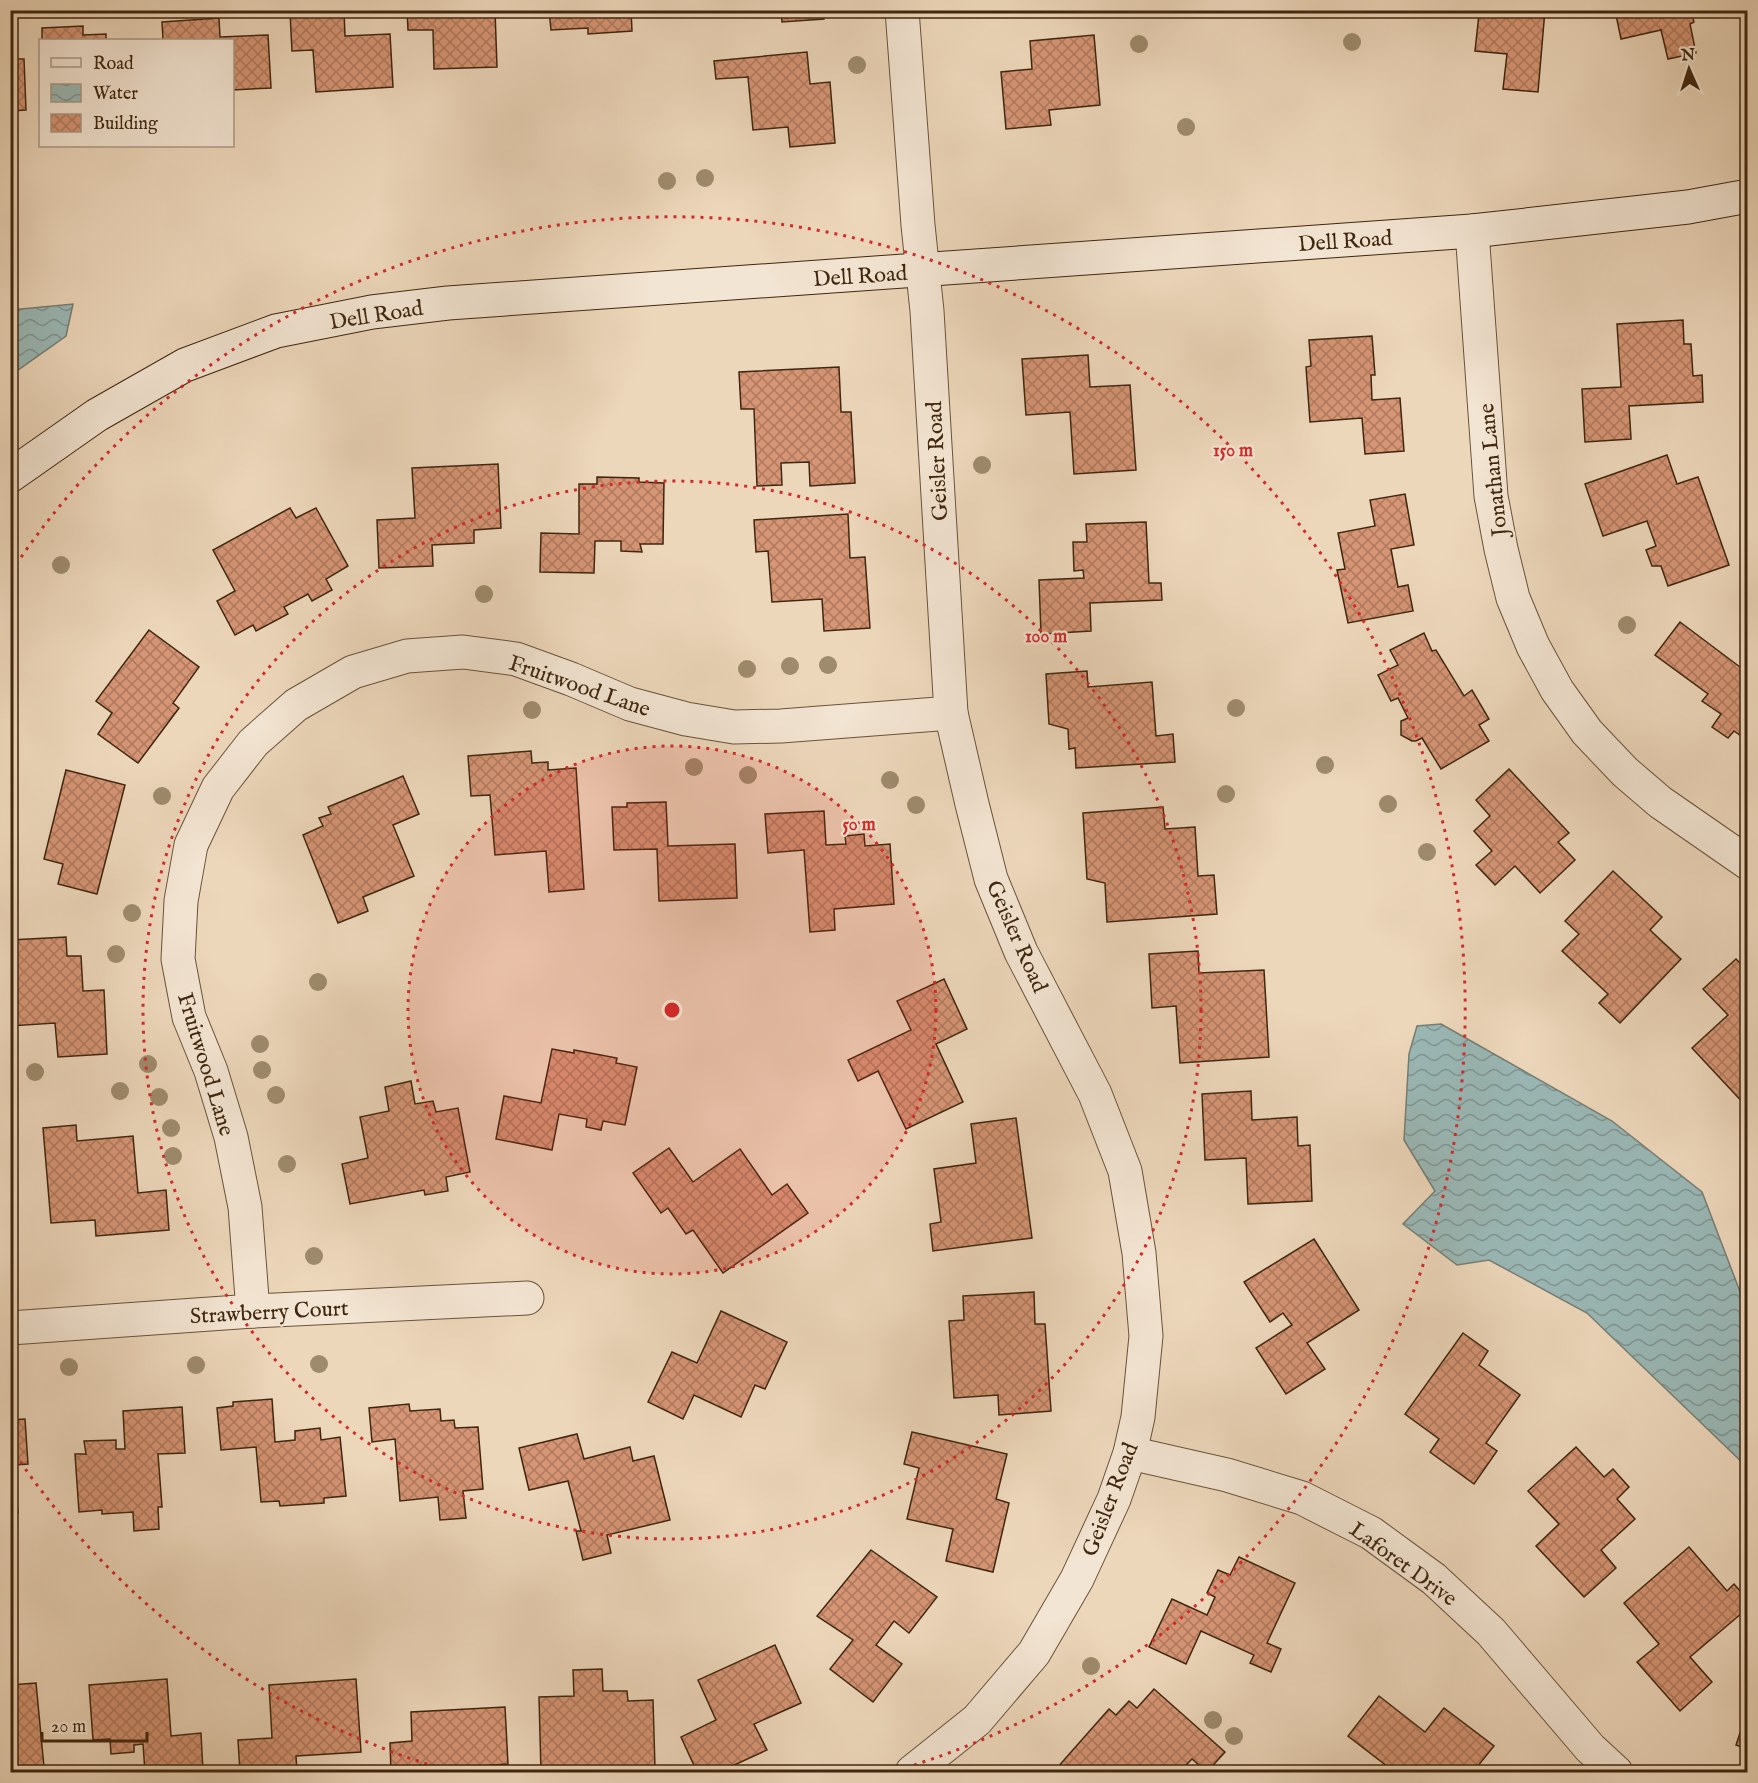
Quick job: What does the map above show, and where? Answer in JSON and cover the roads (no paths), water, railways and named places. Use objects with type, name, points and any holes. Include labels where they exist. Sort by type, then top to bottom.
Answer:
[{"type":"street","name":"Geisler Road","points":[[902,10],[918,225],[924,271],[951,713],[992,879],[1021,952],[1095,1094],[1125,1171],[1139,1253],[1146,1336],[1138,1417],[1130,1453],[1113,1499],[1077,1579],[1034,1653],[977,1720],[912,1773]]},
{"type":"street","name":"Dell Road","points":[[10,476],[97,415],[186,365],[276,331],[372,312],[448,303],[1472,231],[1688,207],[1748,196]]},
{"type":"street","name":"Jonathan Lane","points":[[1472,231],[1491,496],[1513,598],[1533,646],[1557,690],[1587,732],[1625,772],[1660,802],[1748,863]]},
{"type":"street","name":"Fruitwood Lane","points":[[254,1311],[245,1207],[231,1137],[211,1071],[189,1017],[178,959],[181,901],[191,844],[218,788],[253,742],[287,712],[353,672],[407,656],[463,652],[516,659],[630,704],[686,719],[734,727],[781,726],[951,713]]},
{"type":"street","name":"Strawberry Court","points":[[10,1328],[254,1311],[527,1298]]},
{"type":"street","name":"Laforet Drive","points":[[1130,1453],[1227,1475],[1302,1498],[1371,1533],[1434,1579],[1491,1632],[1590,1748],[1616,1773]]},
{"type":"water","points":[[73,304],[66,336],[11,375],[11,310]]},
{"type":"water","points":[[1441,1024],[1612,1121],[1702,1192],[1747,1310],[1747,1467],[1587,1313],[1489,1260],[1457,1265],[1403,1224],[1435,1191],[1404,1140],[1409,1054],[1417,1026]]}]
